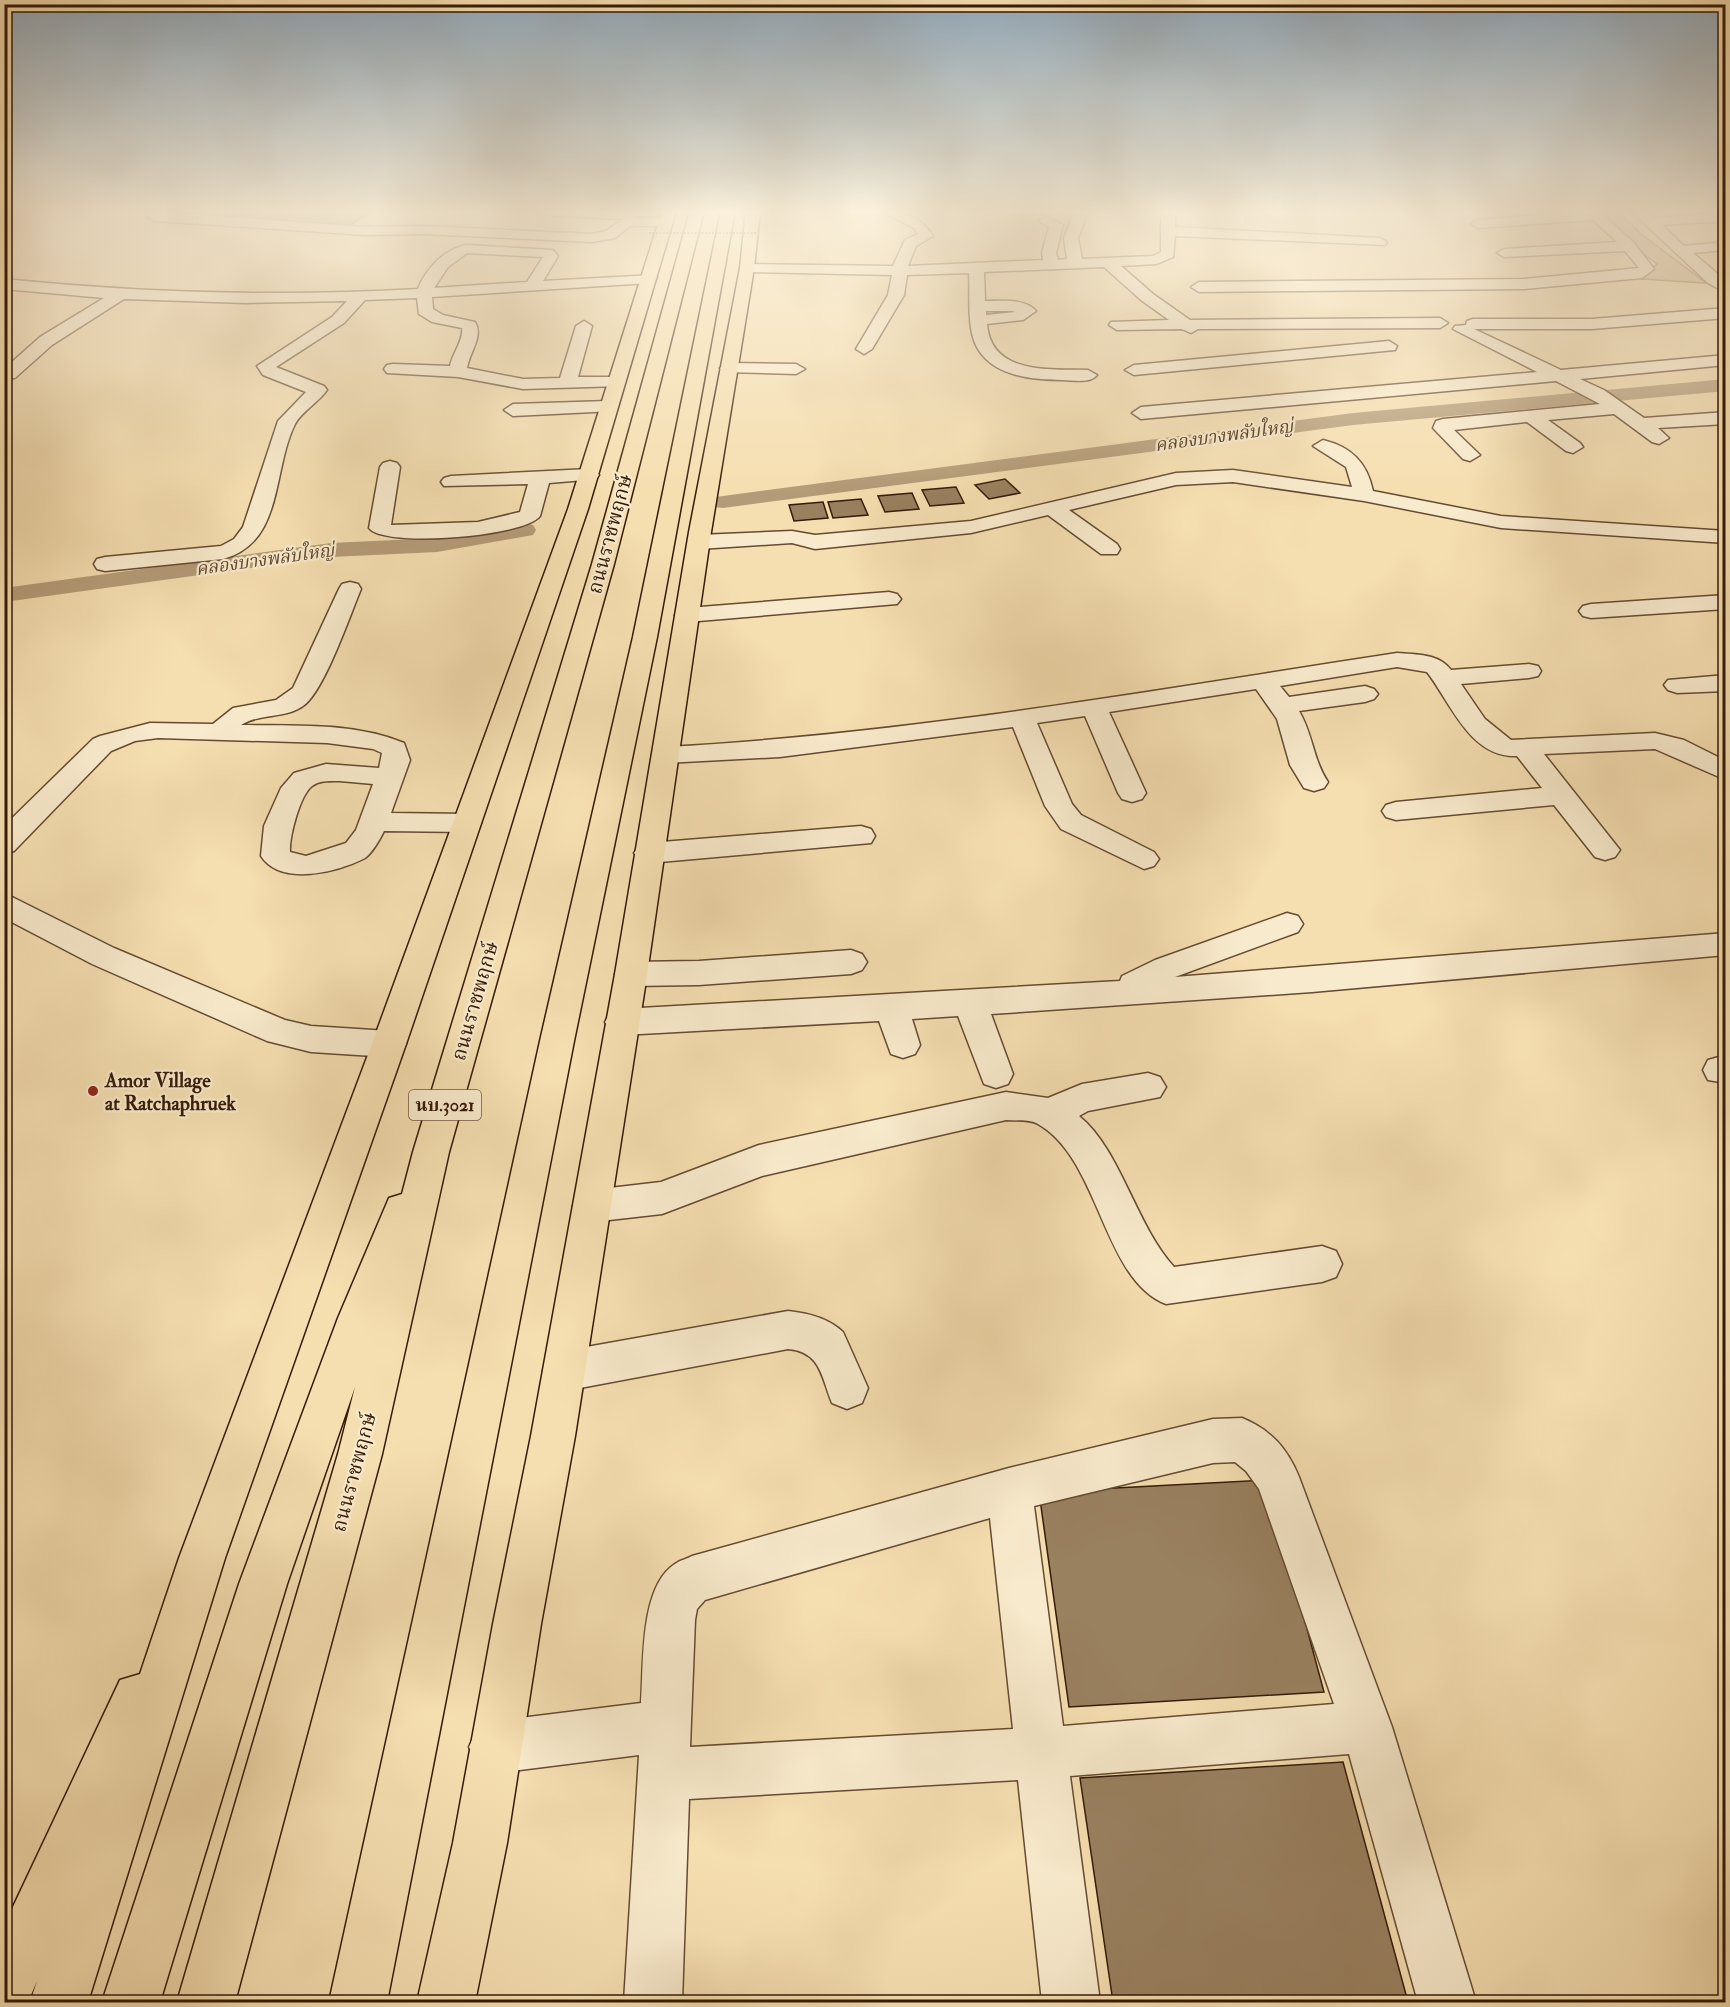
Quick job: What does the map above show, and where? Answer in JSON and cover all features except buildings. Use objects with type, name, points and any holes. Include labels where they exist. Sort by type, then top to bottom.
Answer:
[{"type":"main road","name":"ถนนราชพฤกษ์","points":[[202,1557],[467,823],[590,471],[641,305]]},
{"type":"main road","name":"ถนนราชพฤกษ์","points":[[206,2002],[360,1454],[431,1152],[603,564],[653,305]]},
{"type":"main road","points":[[358,2002],[556,1041],[680,466],[730,305]]},
{"type":"main road","points":[[446,2002],[480,1843],[495,1747],[564,1371],[631,974],[687,615],[739,305]]},
{"type":"main road","points":[[680,466],[699,543]]},
{"type":"main road","points":[[590,471],[603,564]]},
{"type":"main road","points":[[131,2002],[262,1584],[362,1307],[397,1220],[431,1152]]},
{"type":"main road","points":[[4,1990],[202,1557]]},
{"type":"main road","points":[[59,2002],[202,1557]]},
{"type":"main road","points":[[466,2002],[480,1843]]},
{"type":"street","points":[[9,374],[46,341],[104,305]]},
{"type":"street","points":[[284,315],[300,305]]},
{"type":"street","points":[[105,564],[223,552],[240,546],[245,541],[254,527],[287,421],[318,390],[268,371],[266,366],[338,320],[352,305]]},
{"type":"street","points":[[425,305],[425,311],[430,315],[469,325],[471,333],[460,356],[458,372]]},
{"type":"street","points":[[864,349],[890,305]]},
{"type":"street","points":[[978,305],[979,332],[984,344],[1007,368],[1020,373],[1088,375]]},
{"type":"street","points":[[1160,305],[1187,324],[1205,331],[1440,313]]},
{"type":"street","points":[[1177,305],[1205,331],[1233,405]]},
{"type":"street","points":[[1433,305],[1440,313],[1555,375],[1598,394],[1659,438]]},
{"type":"street","points":[[1467,327],[1592,324],[1725,314]]},
{"type":"street","points":[[1117,325],[1187,324]]},
{"type":"street","points":[[567,384],[584,326]]},
{"type":"street","points":[[1134,369],[1389,346]]},
{"type":"street","points":[[1141,413],[1725,360]]},
{"type":"street","points":[[729,368],[796,369]]},
{"type":"street","points":[[393,369],[458,372],[523,384],[567,384],[612,395]]},
{"type":"street","points":[[513,410],[612,395]]},
{"type":"street","points":[[1470,455],[1442,428],[1443,424],[1619,408]]},
{"type":"street","points":[[1530,416],[1573,447]]},
{"type":"street","points":[[1640,424],[1725,418]]},
{"type":"street","points":[[1323,446],[1349,457],[1356,464],[1364,495]]},
{"type":"street","points":[[390,466],[380,528],[390,531],[486,527],[516,522],[529,516],[540,478]]},
{"type":"street","points":[[451,482],[540,478],[590,471]]},
{"type":"street","points":[[699,543],[796,549],[815,542],[971,527],[1176,479],[1205,476],[1233,476],[1364,495],[1501,522],[1725,537]]},
{"type":"street","points":[[1053,509],[1109,549]]},
{"type":"street","points":[[221,731],[237,713],[287,705],[297,701],[304,691],[350,589]]},
{"type":"street","points":[[687,615],[889,599]]},
{"type":"street","points":[[1590,611],[1725,603]]},
{"type":"street","points":[[665,755],[780,749],[1022,718],[1397,660],[1427,663],[1446,678],[1490,741],[1507,748],[1655,741],[1675,746],[1725,772]]},
{"type":"street","points":[[1446,678],[1529,671]]},
{"type":"street","points":[[1262,681],[1282,706],[1296,733],[1297,747],[1304,770],[1314,782]]},
{"type":"street","points":[[1677,685],[1725,683]]},
{"type":"street","points":[[1282,706],[1365,694]]},
{"type":"street","points":[[1094,707],[1132,793]]},
{"type":"street","points":[[1022,718],[1059,806],[1071,822],[1144,859]]},
{"type":"street","points":[[4,843],[102,745],[119,736],[158,730],[327,735],[379,741],[396,749],[396,760],[369,833],[356,850],[307,866],[286,863],[276,856],[273,838],[296,786],[306,778],[317,774],[338,772],[389,778]]},
{"type":"street","points":[[1524,747],[1605,850]]},
{"type":"street","points":[[1396,811],[1562,795]]},
{"type":"street","points":[[373,822],[467,823]]},
{"type":"street","points":[[649,853],[861,836]]},
{"type":"street","points":[[4,904],[104,956],[279,1032],[311,1040],[389,1044]]},
{"type":"street","points":[[1119,993],[1166,968],[1287,924]]},
{"type":"street","points":[[622,1022],[1119,993],[1503,965],[1725,944]]},
{"type":"street","points":[[631,974],[699,973],[851,962]]},
{"type":"street","points":[[970,1003],[996,1074]]},
{"type":"street","points":[[892,1008],[903,1045]]},
{"type":"street","points":[[1050,1113],[1082,1098],[1148,1087]]},
{"type":"street","points":[[591,1206],[662,1198],[759,1161],[1006,1106],[1032,1107],[1050,1113],[1062,1123],[1086,1151],[1143,1260],[1166,1286],[1322,1264]]},
{"type":"street","points":[[564,1371],[788,1330],[809,1330],[822,1339],[837,1359],[847,1388]]},
{"type":"street","points":[[653,2002],[672,1602],[679,1590],[692,1580],[1009,1490],[1213,1441],[1242,1440],[1262,1455],[1277,1477],[1367,1727],[1447,2002]]},
{"type":"street","points":[[1009,1490],[1071,2002]]},
{"type":"street","points":[[495,1747],[608,1735],[667,1724]]},
{"type":"street","points":[[664,1774],[1041,1753],[1367,1727]]},
{"type":"waterway","name":"คลองบางพลับใหญ่","points":[[723,502],[1353,419],[1726,385]]},
{"type":"waterway","name":"คลองบางพลับใหญ่","points":[[4,595],[331,550],[437,545],[525,530]]},
{"type":"place","name":"Amor Village at Ratchaphruek","points":[[93,1091]]}]
